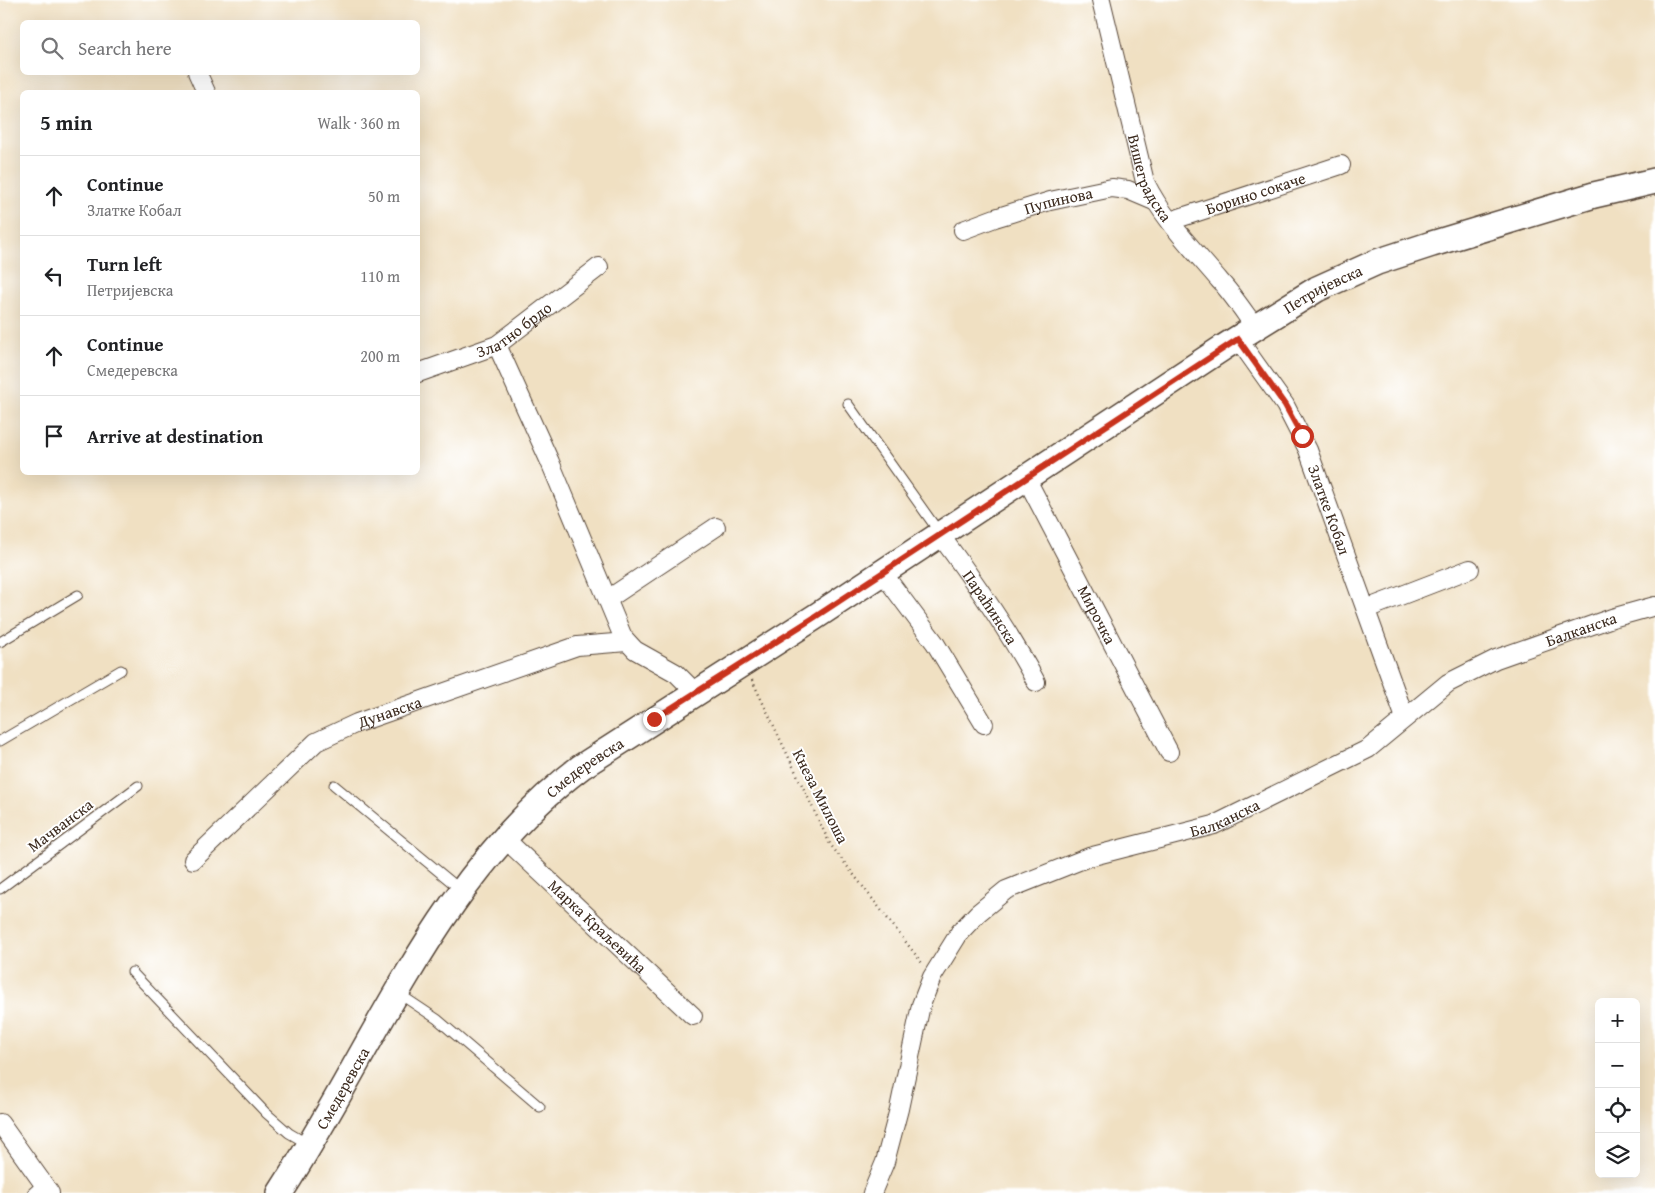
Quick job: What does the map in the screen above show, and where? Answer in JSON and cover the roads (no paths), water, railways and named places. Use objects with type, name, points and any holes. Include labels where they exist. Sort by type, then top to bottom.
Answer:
[{"type":"main road","name":"Петријевска","points":[[1026,478],[1246,333],[1317,289],[1377,262],[1518,217],[1655,181]]},
{"type":"main road","name":"Смедеревска","points":[[280,1193],[310,1145],[398,992],[462,890],[503,837],[530,809],[581,766],[696,694],[1026,478]]},
{"type":"street","name":"Вишеградска","points":[[1101,0],[1145,182],[1154,201],[1222,283],[1246,333]]},
{"type":"street","points":[[198,75],[205,90]]},
{"type":"street","name":"Борино сокаче","points":[[1170,221],[1341,165]]},
{"type":"street","name":"Пупинова","points":[[963,230],[1050,202],[1112,188],[1128,190],[1154,201]]},
{"type":"street","name":"Златно брдо","points":[[420,372],[497,346],[599,267]]},
{"type":"street","name":"Златке Кобал","points":[[1246,333],[1302,436],[1405,718]]},
{"type":"street","points":[[497,346],[608,599],[615,620],[627,642],[643,655],[676,673],[696,694]]},
{"type":"street","name":"Мирочка","points":[[1026,478],[1169,752]]},
{"type":"street","points":[[608,599],[716,528]]},
{"type":"street","name":"Параћинска","points":[[940,535],[986,596],[1012,637],[1036,682]]},
{"type":"street","points":[[1366,609],[1470,569]]},
{"type":"street","points":[[882,572],[935,643],[984,724]]},
{"type":"street","name":"Балканска","points":[[872,1193],[885,1162],[899,1109],[921,1005],[932,977],[960,932],[978,912],[1006,890],[1089,857],[1214,825],[1368,748],[1448,684],[1496,659],[1612,618],[1655,606]]},
{"type":"street","name":"Дунавска","points":[[193,860],[316,742],[357,723],[577,646],[627,642]]},
{"type":"street","name":"Марка Краљевића","points":[[503,837],[692,1016]]},
{"type":"street","points":[[0,1123],[41,1190]]},
{"type":"lane","points":[[848,404],[940,535]]},
{"type":"lane","points":[[0,642],[78,595]]},
{"type":"lane","points":[[0,741],[121,670]]},
{"type":"lane","points":[[334,785],[462,890]]},
{"type":"lane","name":"Мачванска","points":[[0,889],[138,786]]},
{"type":"lane","points":[[132,972],[266,1113],[289,1133],[310,1145]]},
{"type":"lane","points":[[398,992],[437,1019],[540,1107]]}]
